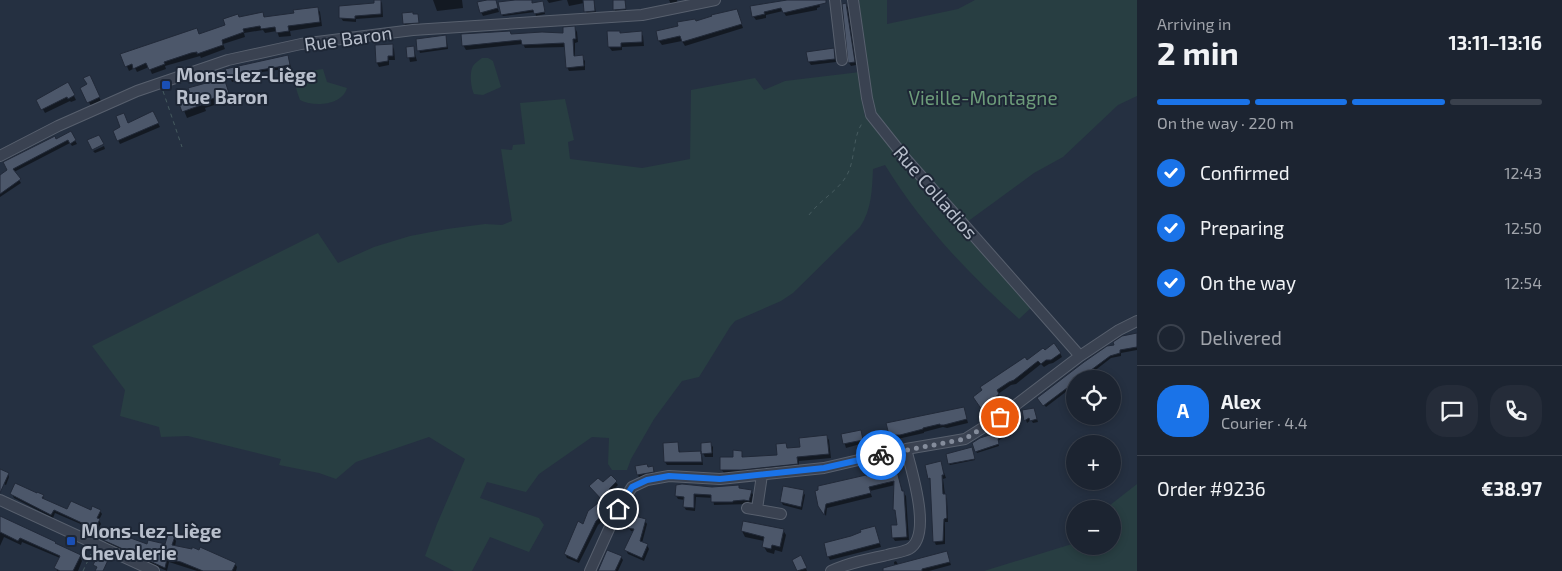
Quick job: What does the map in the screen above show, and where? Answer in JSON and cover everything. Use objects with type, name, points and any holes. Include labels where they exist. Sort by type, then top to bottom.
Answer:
[{"type":"street","name":"Rue Baron","points":[[0,156],[58,126],[138,91],[228,60],[301,44],[414,30],[642,15],[715,0]]},
{"type":"street","points":[[834,0],[842,60]]},
{"type":"street","name":"Rue Colladios","points":[[853,0],[871,115],[906,158],[1080,356]]},
{"type":"street","points":[[590,571],[618,509],[632,487],[647,480],[669,476],[720,479],[824,468],[906,449],[965,439],[1000,417],[1080,356],[1137,320]]},
{"type":"street","points":[[831,571],[843,566],[909,549],[917,541],[920,529],[918,496],[906,449]]},
{"type":"street","points":[[762,474],[752,508],[781,514]]},
{"type":"street","points":[[0,500],[154,571]]},
{"type":"path","points":[[161,83],[182,147]]},
{"type":"path","points":[[809,215],[817,204],[842,183],[847,176],[852,163],[859,128],[871,115]]},
{"type":"path","points":[[83,571],[95,544]]},
{"type":"green space","name":"Vieille-Montagne","points":[[859,0],[887,0],[887,24],[958,9],[975,0],[1137,0],[1137,96],[1118,105],[1063,157],[1034,173],[967,222],[877,118],[870,99]]},
{"type":"green space","points":[[482,58],[488,58],[493,61],[501,87],[483,95],[474,94],[471,80],[473,66]]},
{"type":"green space","points":[[323,69],[327,82],[347,88],[344,94],[333,102],[327,103],[312,104],[300,100],[295,83],[298,75],[307,71]]},
{"type":"green space","points":[[860,72],[864,114],[868,120],[942,208],[1033,306],[1019,319],[946,247],[899,187],[885,165],[873,169],[869,206],[860,227],[793,293],[781,301],[735,321],[699,377],[682,381],[654,419],[631,459],[627,470],[612,470],[608,464],[609,438],[592,437],[539,474],[526,492],[487,482],[480,498],[539,518],[544,525],[529,552],[490,537],[472,571],[454,571],[425,556],[465,459],[429,437],[356,462],[336,479],[319,473],[279,465],[281,459],[188,436],[161,437],[159,427],[120,416],[125,390],[92,346],[318,233],[338,263],[374,247],[410,236],[485,224],[502,225],[512,221],[501,149],[512,150],[513,145],[525,144],[520,103],[565,99],[574,140],[568,142],[570,159],[642,168],[690,159],[691,90],[755,78],[764,90],[785,81]]},
{"type":"green space","points":[[1137,484],[1137,571],[984,571],[1066,546],[1066,555],[1121,555],[1121,500],[1117,500]]},
{"type":"building","points":[[374,0],[381,0],[381,14],[355,16],[355,19],[339,18],[339,6],[374,3]]},
{"type":"building","points":[[496,0],[498,8],[480,13],[477,2]]},
{"type":"building","points":[[532,0],[532,3],[543,1],[545,12],[534,14],[533,10],[501,15],[498,2]]},
{"type":"building","points":[[583,0],[594,0],[595,11],[584,12]]},
{"type":"building","points":[[613,0],[625,0],[626,9],[613,10]]},
{"type":"building","points":[[787,0],[826,0],[826,3],[783,13],[781,8],[752,17],[750,6]]},
{"type":"building","points":[[846,3],[855,62],[848,63],[842,4]]},
{"type":"building","points":[[318,7],[320,22],[288,26],[289,31],[276,33],[275,27],[261,29],[260,26],[243,29],[244,32],[222,40],[223,45],[164,62],[165,64],[149,70],[146,63],[133,69],[132,64],[125,67],[120,54],[197,28],[199,34],[225,25],[223,19],[238,14],[239,17],[263,12],[264,17],[294,13],[293,10]]},
{"type":"building","points":[[737,9],[742,24],[682,42],[680,36],[658,41],[656,31],[678,26],[677,22],[695,19],[696,21],[711,15]]},
{"type":"building","points":[[413,12],[413,14],[418,14],[419,23],[403,24],[402,13]]},
{"type":"building","points":[[575,26],[576,39],[573,39],[574,56],[583,55],[584,66],[566,68],[564,43],[522,45],[521,40],[462,46],[461,34],[510,31],[511,34],[563,33],[563,27]]},
{"type":"building","points":[[607,31],[620,31],[620,33],[642,31],[642,42],[621,43],[621,47],[608,47]]},
{"type":"building","points":[[446,35],[447,47],[417,51],[416,39]]},
{"type":"building","points":[[393,44],[393,56],[388,56],[388,61],[376,63],[375,45]]},
{"type":"building","points":[[414,46],[415,57],[407,58],[406,47]]},
{"type":"building","points":[[834,48],[835,59],[808,62],[806,52]]},
{"type":"building","points":[[288,55],[290,65],[260,70],[229,79],[225,69]]},
{"type":"building","points":[[90,75],[100,97],[87,103],[80,88],[87,84],[83,78]]},
{"type":"building","points":[[224,78],[229,93],[226,94],[228,98],[218,101],[217,97],[182,112],[178,101],[191,96],[188,88]]},
{"type":"building","points":[[68,82],[75,95],[41,110],[36,100]]},
{"type":"building","points":[[153,111],[159,123],[117,141],[113,131],[120,127],[116,116],[124,113],[128,123]]},
{"type":"building","points":[[71,131],[76,140],[70,144],[68,140],[13,169],[21,179],[0,194],[0,175],[7,170],[3,162],[55,136],[56,139]]},
{"type":"building","points":[[99,135],[104,144],[92,150],[87,140]]},
{"type":"building","points":[[1137,333],[1137,347],[1120,350],[1120,353],[1110,356],[1091,370],[1074,370],[1107,346],[1114,345],[1113,342],[1122,336]]},
{"type":"building","points":[[1054,343],[1061,353],[1041,364],[1038,361],[1014,380],[997,390],[999,394],[992,403],[982,410],[973,397],[982,390],[980,387],[1025,357],[1027,360],[1043,348],[1045,350]]},
{"type":"building","points":[[1066,376],[1066,389],[1043,406],[1037,398]]},
{"type":"building","points":[[964,407],[967,419],[900,435],[889,435],[886,423]]},
{"type":"building","points":[[1034,408],[1037,419],[1030,421],[1029,418],[1024,421],[1022,410]]},
{"type":"building","points":[[1013,417],[1018,425],[998,439],[999,444],[975,452],[972,443],[980,438],[1005,430],[1001,425]]},
{"type":"building","points":[[861,430],[863,440],[843,444],[841,434]]},
{"type":"building","points":[[827,435],[829,454],[797,457],[798,464],[741,470],[720,470],[720,457],[733,457],[733,450],[742,451],[742,457],[777,455],[776,444],[786,443],[787,448],[800,447],[799,438]]},
{"type":"building","points":[[678,442],[679,452],[701,451],[702,462],[664,462],[663,443]]},
{"type":"building","points":[[711,442],[712,453],[701,454],[701,443]]},
{"type":"building","points":[[972,447],[975,459],[948,464],[946,454]]},
{"type":"building","points":[[941,461],[944,475],[942,475],[943,494],[946,494],[947,518],[944,519],[943,541],[933,542],[930,478],[928,479],[925,465]]},
{"type":"building","points":[[647,464],[648,467],[653,466],[654,472],[637,475],[635,466]]},
{"type":"building","points":[[896,467],[902,491],[904,491],[907,537],[892,538],[891,525],[897,525],[895,510],[893,510],[894,481],[869,487],[871,493],[826,504],[824,515],[818,506],[815,491],[818,490],[818,486],[866,476]]},
{"type":"building","points":[[0,469],[9,473],[0,493]]},
{"type":"building","points":[[611,475],[617,481],[609,489],[617,496],[605,507],[608,511],[596,521],[577,560],[564,554],[578,521],[583,524],[588,511],[602,500],[589,486],[598,478],[603,482]]},
{"type":"building","points":[[15,483],[44,495],[42,498],[67,509],[71,501],[91,510],[92,506],[101,510],[97,518],[100,519],[95,529],[54,510],[51,515],[10,494]]},
{"type":"building","points":[[676,485],[712,487],[739,485],[739,488],[752,490],[749,501],[711,502],[711,495],[694,494],[694,508],[683,507],[684,497],[675,496]]},
{"type":"building","points":[[783,486],[804,490],[801,507],[780,502]]},
{"type":"building","points":[[631,515],[646,519],[640,541],[648,544],[642,558],[624,550],[634,529],[627,528]]},
{"type":"building","points":[[0,516],[81,555],[73,571],[60,571],[54,568],[60,556],[20,538],[18,541],[0,532]]},
{"type":"building","points":[[743,521],[784,529],[780,547],[772,545],[771,549],[762,547],[764,537],[741,531]]},
{"type":"building","points":[[875,526],[880,543],[827,557],[824,543],[851,536],[861,532],[860,530]]},
{"type":"building","points":[[106,529],[147,544],[148,540],[165,544],[168,534],[175,536],[172,545],[192,549],[192,547],[199,550],[200,547],[236,563],[232,571],[203,571],[181,562],[167,559],[165,568],[103,540]]},
{"type":"building","points":[[607,550],[622,556],[615,571],[598,571]]},
{"type":"building","points":[[947,551],[950,562],[922,569],[922,571],[883,571],[883,568]]},
{"type":"building","points":[[99,553],[109,558],[103,571],[95,571],[97,567],[93,565]]},
{"type":"building","points":[[801,555],[807,568],[797,571],[792,560]]},
{"type":"way so far","points":[[881,455],[965,439],[1000,417]]},
{"type":"place","name":"Mons-lez-Liège Rue Baron","points":[[166,85]]},
{"type":"place","name":"Mons-lez-Liège Chevalerie","points":[[71,541]]},
{"type":"route","points":[[618,509],[632,487],[647,480],[669,476],[720,479],[824,468],[881,455]]}]
